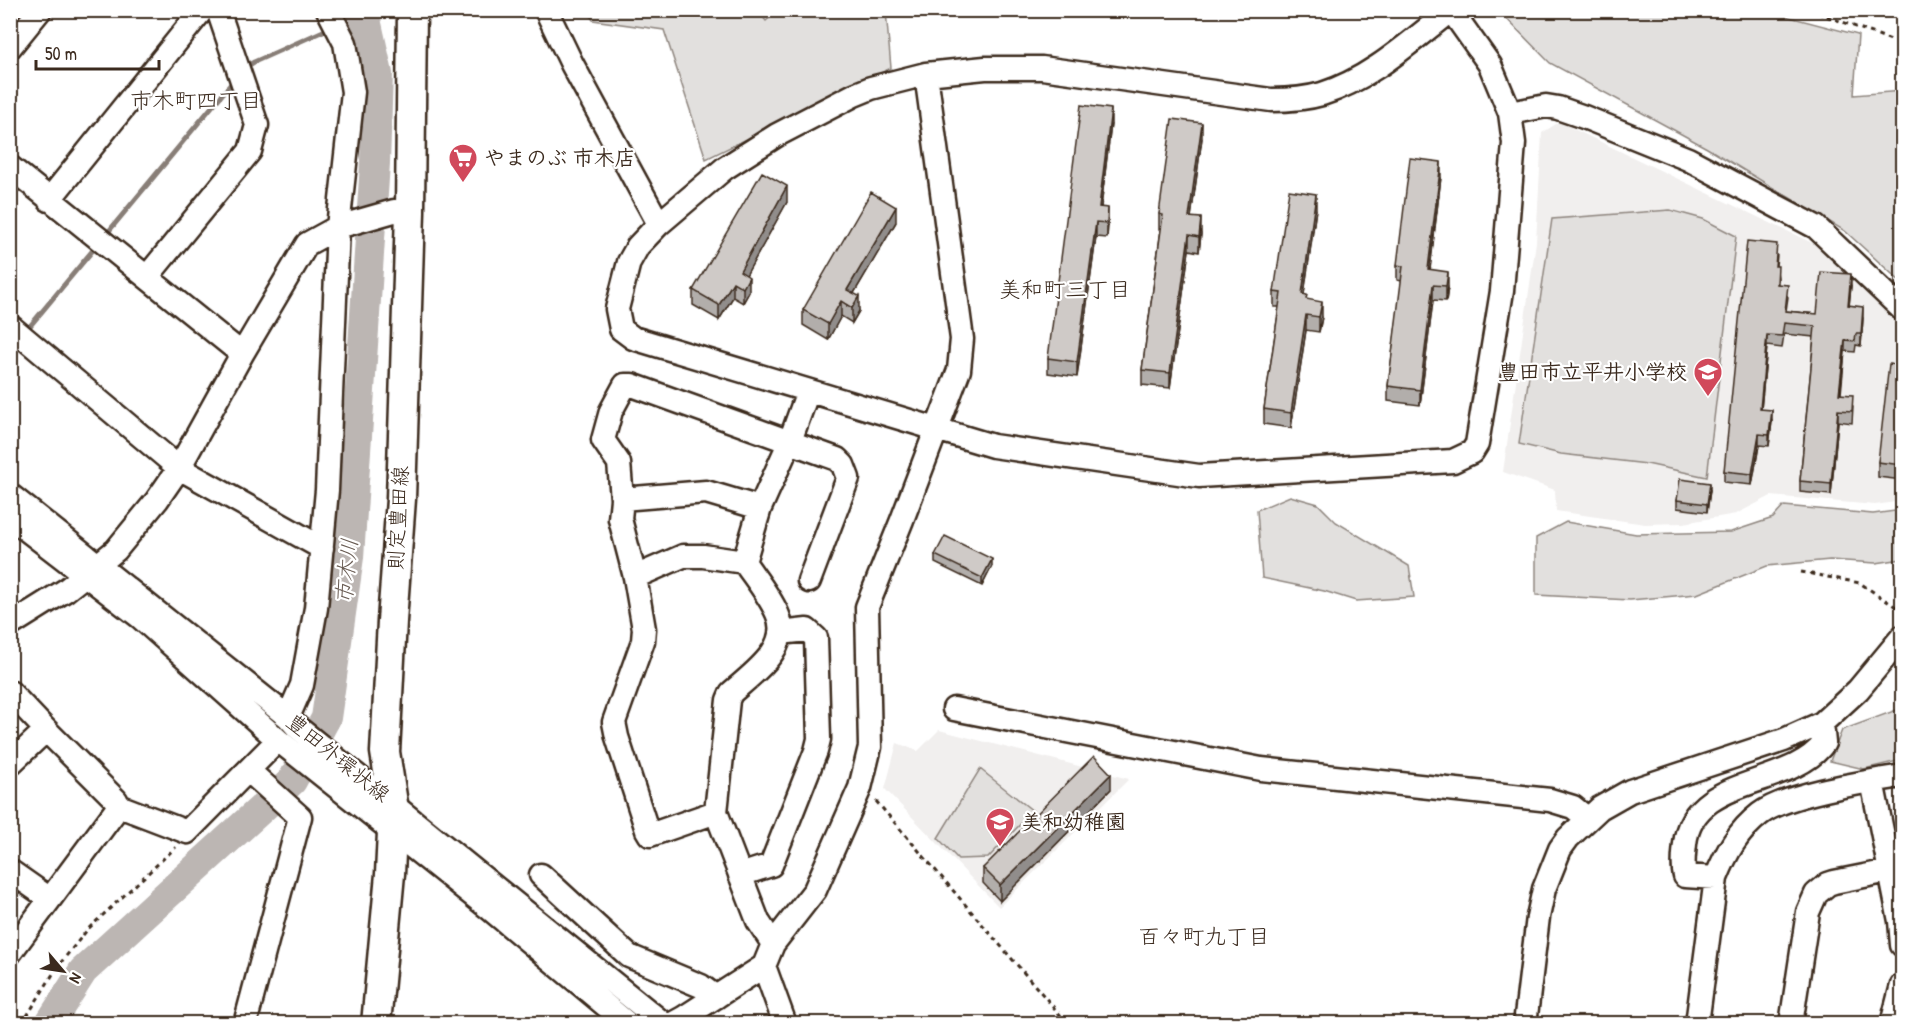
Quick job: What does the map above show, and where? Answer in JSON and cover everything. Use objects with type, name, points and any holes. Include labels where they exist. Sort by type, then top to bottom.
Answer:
[{"type":"main road","name":"則定豊田線","points":[[376,1023],[392,832],[393,803],[385,752],[401,500],[402,212],[412,10]]},
{"type":"street","points":[[10,47],[40,10]]},
{"type":"street","points":[[49,200],[202,10]]},
{"type":"street","points":[[147,277],[250,151],[257,125],[218,10]]},
{"type":"street","points":[[546,10],[572,64],[659,224]]},
{"type":"street","points":[[1451,10],[1490,65],[1510,113],[1514,143],[1502,291],[1479,436],[1472,452],[1453,461],[1199,476],[993,446],[633,338],[621,329],[617,309],[629,262],[638,246],[659,224],[725,168],[777,135],[863,92],[926,74],[985,68],[1042,68],[1270,100],[1287,100],[1321,94],[1361,77],[1451,10]]},
{"type":"street","points":[[293,722],[316,608],[322,548],[327,490],[338,227],[353,92],[345,43],[328,11]]},
{"type":"street","points":[[673,1022],[764,966],[773,944],[815,890],[860,788],[870,747],[867,607],[959,370],[962,339],[926,74]]},
{"type":"street","points":[[1510,113],[1540,106],[1558,108],[1688,159],[1816,227],[1902,309]]},
{"type":"street","points":[[10,167],[242,354]]},
{"type":"street","points":[[10,625],[66,590],[116,550],[157,500],[179,468],[242,354],[307,244],[338,227],[402,212]]},
{"type":"street","points":[[15,338],[179,468],[322,548]]},
{"type":"street","points":[[716,812],[650,835],[614,722],[643,641],[644,629],[620,519],[622,499],[619,464],[603,440],[611,411],[625,385],[632,385],[790,441],[837,459],[843,465],[848,478],[809,581]]},
{"type":"street","points":[[744,562],[760,508],[790,441],[808,391]]},
{"type":"street","points":[[622,499],[706,492],[760,508]]},
{"type":"street","name":"豊田外環状線","points":[[10,495],[140,617],[283,744],[490,909],[628,1023]]},
{"type":"street","name":"豊田外環状線","points":[[10,517],[92,570],[293,722],[673,1022]]},
{"type":"street","points":[[634,577],[683,556],[703,556],[744,562],[778,615],[780,633],[777,645],[771,655],[731,693],[728,700],[716,812],[758,921],[773,944]]},
{"type":"street","points":[[740,875],[771,865],[819,739],[816,638],[807,630],[780,633]]},
{"type":"street","points":[[1525,1023],[1538,917],[1544,889],[1560,849],[1568,838],[1600,807],[1630,791],[1784,740],[1822,723],[1858,690],[1902,638]]},
{"type":"street","points":[[10,692],[116,800],[119,806],[188,831],[255,777],[283,744]]},
{"type":"street","points":[[954,708],[1261,769],[1550,800],[1573,807],[1588,819]]},
{"type":"street","points":[[1716,879],[1685,876],[1683,868],[1686,832],[1693,818],[1708,802],[1785,770],[1817,753],[1824,743],[1822,723]]},
{"type":"street","points":[[10,764],[46,730]]},
{"type":"street","points":[[1697,1023],[1716,879],[1724,857],[1734,841],[1762,813],[1781,803],[1902,776]]},
{"type":"street","points":[[245,1023],[300,817],[255,777]]},
{"type":"street","points":[[1872,781],[1901,921],[1902,945]]},
{"type":"street","points":[[10,953],[119,806]]},
{"type":"street","points":[[1791,1023],[1808,912],[1816,894],[1834,882],[1889,871]]},
{"type":"street","points":[[10,872],[50,900]]},
{"type":"street","points":[[542,875],[628,956],[701,986],[716,997]]},
{"type":"street","points":[[764,966],[785,1023]]},
{"type":"street","points":[[1892,1023],[1902,985]]},
{"type":"path","points":[[1810,10],[1902,44]]},
{"type":"path","points":[[1801,572],[1860,583],[1902,611]]},
{"type":"path","points":[[860,788],[882,806],[1068,1023]]},
{"type":"path","points":[[22,1023],[58,966],[88,929],[177,846],[188,831]]},
{"type":"shaded area","points":[[587,11],[758,11],[766,21],[777,11],[886,11],[891,68],[706,159],[664,30],[593,20]]},
{"type":"shaded area","points":[[1499,11],[1766,11],[1858,35],[1854,95],[1902,91],[1902,283],[1845,231],[1707,148],[1550,63]]},
{"type":"shaded area","name":"豊田市立平井小学校","points":[[1559,122],[1829,251],[1902,322],[1902,501],[1875,505],[1771,496],[1736,514],[1683,523],[1645,524],[1556,511],[1555,490],[1503,472],[1536,242],[1542,133]]},
{"type":"shaded area","points":[[1670,210],[1703,219],[1736,236],[1707,477],[1647,464],[1561,454],[1519,444],[1552,219]]},
{"type":"shaded area","points":[[1290,496],[1318,504],[1336,522],[1409,566],[1414,597],[1356,601],[1324,591],[1262,578],[1257,510]]},
{"type":"shaded area","points":[[1784,506],[1873,514],[1902,510],[1902,559],[1876,563],[1830,560],[1767,566],[1697,594],[1630,600],[1536,595],[1536,538],[1566,522],[1636,534],[1731,532],[1773,518]]},
{"type":"shaded area","points":[[1902,708],[1902,760],[1864,769],[1830,761],[1842,730]]},
{"type":"shaded area","name":"美和幼稚園","points":[[939,730],[1129,779],[999,907],[885,789],[897,743],[918,751]]},
{"type":"shaded area","points":[[980,769],[1033,811],[988,858],[958,859],[938,838]]},
{"type":"building","points":[[1081,105],[1111,109],[1099,207],[1108,208],[1107,223],[1096,222],[1077,362],[1048,358]]},
{"type":"building","points":[[1172,119],[1202,123],[1189,217],[1201,218],[1199,237],[1189,235],[1170,373],[1142,370],[1163,215],[1159,214]]},
{"type":"building","points":[[1410,158],[1441,162],[1428,269],[1448,272],[1446,286],[1433,285],[1420,390],[1388,386],[1403,266],[1397,265]]},
{"type":"building","points":[[762,172],[787,186],[740,271],[749,277],[743,288],[733,282],[719,305],[693,290]]},
{"type":"building","points":[[1289,190],[1316,194],[1302,294],[1307,295],[1306,299],[1322,302],[1319,317],[1306,315],[1291,413],[1264,409],[1281,293],[1274,292]]},
{"type":"building","points":[[871,192],[896,207],[847,290],[859,296],[852,308],[841,301],[828,324],[803,310]]},
{"type":"building","points":[[1747,241],[1777,244],[1775,266],[1778,266],[1777,284],[1788,285],[1785,311],[1817,314],[1821,272],[1851,274],[1848,305],[1863,307],[1861,334],[1856,334],[1855,341],[1845,340],[1839,394],[1853,395],[1852,411],[1838,410],[1831,484],[1800,481],[1815,326],[1784,323],[1782,336],[1767,335],[1760,409],[1772,410],[1769,435],[1759,434],[1752,474],[1724,471]]},
{"type":"building","points":[[1889,364],[1902,365],[1902,465],[1878,462]]},
{"type":"building","points":[[1680,479],[1710,483],[1707,504],[1677,500]]},
{"type":"building","points":[[945,536],[992,559],[982,578],[935,555]]},
{"type":"building","points":[[1094,756],[1111,774],[1000,885],[983,868]]},
{"type":"waterway","name":"市木川","points":[[49,1024],[83,971],[292,781],[326,718],[349,557],[375,163],[378,74],[367,24],[360,10]]},
{"type":"waterway","points":[[342,25],[367,24]]},
{"type":"waterway","points":[[244,68],[330,28]]},
{"type":"waterway","points":[[104,237],[234,80]]},
{"type":"waterway","points":[[30,326],[98,244]]},
{"type":"place","name":"やまのぶ 市木店","points":[[463,184]]},
{"type":"place","name":"豊田市立平井小学校","points":[[1708,398]]},
{"type":"place","name":"美和幼稚園","points":[[1000,848]]},
{"type":"district","name":"市木町四丁目","points":[[196,100]]},
{"type":"district","name":"美和町三丁目","points":[[1065,289]]},
{"type":"district","name":"百々町九丁目","points":[[1204,936]]}]
